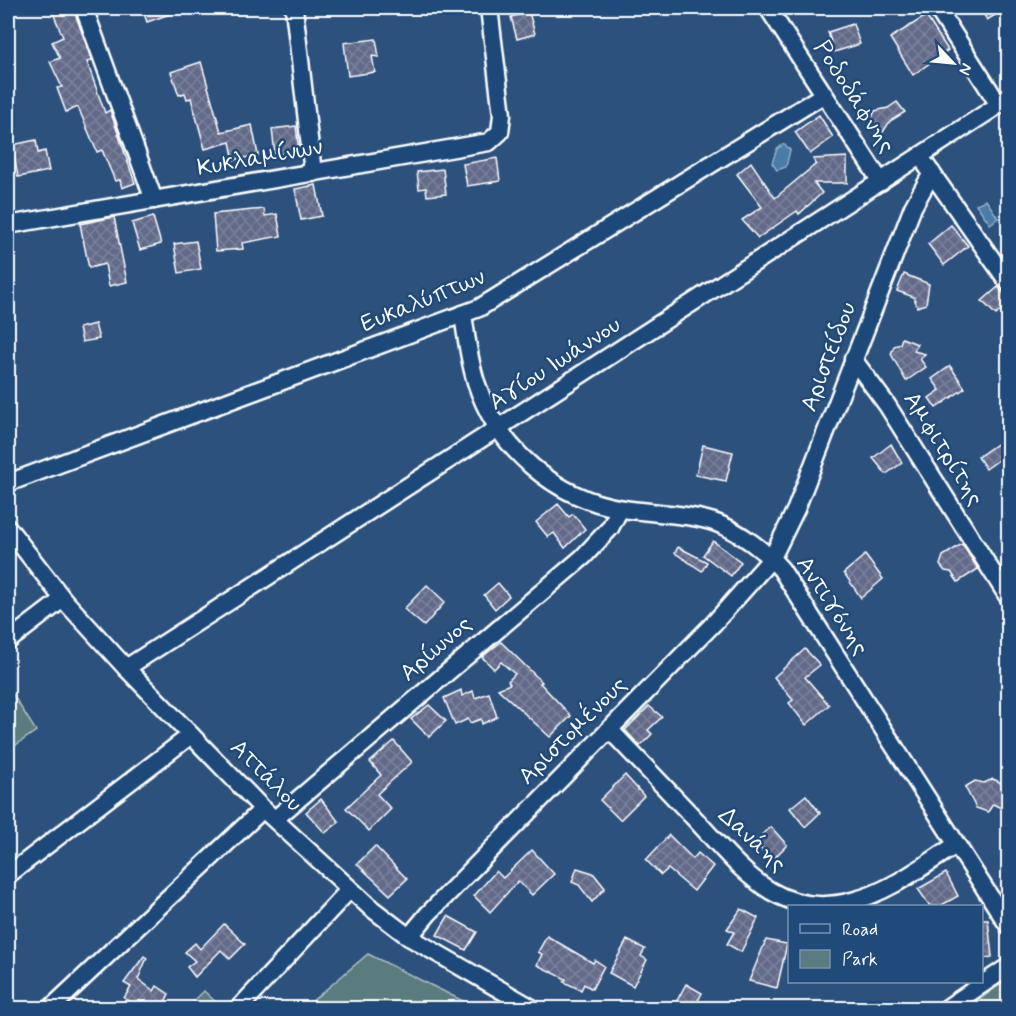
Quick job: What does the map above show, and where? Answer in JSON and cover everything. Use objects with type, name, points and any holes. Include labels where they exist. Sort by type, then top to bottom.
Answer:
[{"type":"street","points":[[84,8],[154,200]]},
{"type":"street","points":[[294,8],[313,173]]},
{"type":"street","name":"Κυκλαμίνων","points":[[8,225],[489,142],[500,132],[502,115],[489,8]]},
{"type":"street","name":"Ροδοδάφνης","points":[[768,8],[880,182]]},
{"type":"street","points":[[938,8],[1004,102]]},
{"type":"street","name":"Ευκαλύπτων","points":[[8,483],[463,314],[487,303],[823,96]]},
{"type":"street","name":"Αγίου Ιωάννου","points":[[126,668],[1004,102]]},
{"type":"street","points":[[920,157],[1008,282]]},
{"type":"street","name":"Αριστείδου","points":[[772,558],[796,509],[913,207],[932,173]]},
{"type":"street","name":"Αντιγόνης","points":[[463,314],[475,380],[498,430],[521,456],[561,489],[589,502],[620,509],[711,521],[728,528],[772,558],[802,598],[1008,925]]},
{"type":"street","name":"Αμφιτρίτης","points":[[853,359],[887,405],[1008,597]]},
{"type":"street","name":"Αρίωνος","points":[[51,1008],[269,814],[583,556],[610,528],[620,509]]},
{"type":"street","name":"Αττάλου","points":[[8,528],[63,599],[126,668],[269,814],[350,889],[409,937],[532,1008]]},
{"type":"street","name":"Αριστομένους","points":[[409,937],[428,914],[715,622],[772,558]]},
{"type":"street","points":[[8,641],[63,599]]},
{"type":"street","name":"Δανάης","points":[[609,729],[752,880],[796,903],[813,905]]},
{"type":"street","points":[[8,875],[191,735]]},
{"type":"street","name":"Δανάης","points":[[829,905],[855,901],[894,884],[956,845]]},
{"type":"street","points":[[239,1008],[350,889]]},
{"type":"street","points":[[947,1008],[1008,967]]},
{"type":"green space","points":[[8,687],[36,731],[10,749],[8,744]]},
{"type":"green space","points":[[368,954],[477,1008],[304,1008]]},
{"type":"green space","points":[[1008,979],[1008,1008],[968,1008]]},
{"type":"green space","points":[[204,991],[222,1008],[187,1008]]},
{"type":"water","points":[[784,144],[790,150],[786,167],[777,170],[772,163],[777,149]]},
{"type":"water","points":[[986,200],[998,218],[990,224],[976,204]]},
{"type":"building","points":[[51,8],[73,8],[92,60],[87,62],[105,113],[110,110],[135,183],[122,188],[120,180],[115,181],[102,150],[97,152],[78,107],[66,112],[57,88],[62,87],[50,62],[60,58],[52,42],[63,37]]},
{"type":"building","points":[[142,8],[184,8],[184,9],[147,22]]},
{"type":"building","points":[[980,8],[1007,8],[987,20]]},
{"type":"building","points":[[529,12],[535,34],[517,39],[511,17]]},
{"type":"building","points":[[926,16],[948,50],[913,75],[890,38]]},
{"type":"building","points":[[853,24],[860,44],[834,52],[828,32]]},
{"type":"building","points":[[376,39],[379,57],[372,56],[375,72],[348,76],[344,43]]},
{"type":"building","points":[[201,62],[221,132],[252,125],[258,155],[234,160],[230,142],[205,149],[191,98],[187,99],[185,93],[179,95],[171,72]]},
{"type":"building","points":[[897,102],[905,112],[890,121],[883,132],[868,126],[875,111],[888,108]]},
{"type":"building","points":[[819,115],[833,137],[810,154],[795,132]]},
{"type":"building","points":[[296,126],[299,152],[275,155],[272,129]]},
{"type":"building","points":[[36,140],[38,153],[45,151],[49,171],[18,177],[12,145]]},
{"type":"building","points":[[847,157],[847,183],[814,183],[822,193],[799,214],[797,211],[758,238],[742,220],[762,207],[737,174],[751,162],[775,198],[816,164],[813,159]]},
{"type":"building","points":[[497,158],[500,181],[467,186],[463,164]]},
{"type":"building","points":[[443,169],[446,194],[427,196],[426,188],[419,189],[417,172]]},
{"type":"building","points":[[316,185],[322,216],[301,220],[295,189]]},
{"type":"building","points":[[264,209],[265,216],[277,214],[281,236],[242,243],[243,249],[216,251],[213,214]]},
{"type":"building","points":[[114,217],[127,282],[109,286],[105,264],[89,268],[80,224]]},
{"type":"building","points":[[153,217],[161,244],[140,250],[132,223]]},
{"type":"building","points":[[951,225],[968,246],[944,265],[928,244]]},
{"type":"building","points":[[196,241],[201,269],[179,273],[174,244]]},
{"type":"building","points":[[904,274],[929,284],[926,304],[917,307],[914,297],[897,291]]},
{"type":"building","points":[[998,287],[1008,298],[1008,303],[996,315],[982,301]]},
{"type":"building","points":[[95,324],[99,339],[82,342],[79,328]]},
{"type":"building","points":[[902,338],[917,344],[914,351],[925,354],[920,359],[926,367],[906,381],[891,354],[894,346],[900,344]]},
{"type":"building","points":[[950,366],[965,388],[936,408],[929,398],[940,390],[932,379]]},
{"type":"building","points":[[1008,436],[1008,453],[986,469],[978,457]]},
{"type":"building","points":[[891,444],[902,463],[886,474],[873,458]]},
{"type":"building","points":[[703,445],[733,452],[726,481],[696,475]]},
{"type":"building","points":[[558,504],[569,517],[573,514],[585,529],[565,548],[554,533],[548,537],[536,522]]},
{"type":"building","points":[[713,541],[741,562],[731,576],[703,555]]},
{"type":"building","points":[[962,544],[978,569],[958,582],[951,572],[945,571],[940,565],[943,556]]},
{"type":"building","points":[[678,547],[707,562],[702,571],[675,553]]},
{"type":"building","points":[[865,555],[883,579],[861,598],[844,573]]},
{"type":"building","points":[[498,583],[509,596],[495,609],[484,595]]},
{"type":"building","points":[[427,585],[445,602],[424,626],[404,609]]},
{"type":"building","points":[[501,642],[542,682],[540,683],[571,716],[550,737],[498,689],[510,684],[508,681],[515,674],[501,662],[494,669],[482,657]]},
{"type":"building","points":[[805,649],[820,665],[805,677],[829,705],[806,725],[789,703],[793,700],[774,677]]},
{"type":"building","points":[[461,690],[462,696],[473,691],[475,698],[489,693],[497,717],[482,724],[481,719],[470,723],[468,719],[455,725],[444,698]]},
{"type":"building","points":[[429,705],[446,721],[429,737],[411,719]]},
{"type":"building","points":[[649,706],[662,717],[648,730],[652,734],[640,746],[625,730]]},
{"type":"building","points":[[394,741],[412,762],[377,794],[391,809],[369,831],[346,808],[381,775],[370,762]]},
{"type":"building","points":[[625,775],[644,796],[620,820],[600,800]]},
{"type":"building","points":[[993,779],[1008,786],[1008,802],[1005,801],[1001,808],[993,804],[988,812],[976,808],[965,787],[975,781],[984,783]]},
{"type":"building","points":[[806,795],[820,813],[805,827],[790,808]]},
{"type":"building","points":[[321,799],[339,822],[325,833],[306,812]]},
{"type":"building","points":[[771,827],[787,845],[772,860],[754,842]]},
{"type":"building","points":[[669,835],[693,859],[698,853],[713,866],[694,891],[668,869],[661,875],[646,860]]},
{"type":"building","points":[[375,846],[407,879],[390,895],[357,864]]},
{"type":"building","points":[[532,850],[554,874],[532,895],[518,881],[490,912],[474,896],[496,871],[503,878]]},
{"type":"building","points":[[577,868],[593,873],[605,888],[592,902],[579,885],[572,882]]},
{"type":"building","points":[[946,873],[958,896],[942,905],[929,905],[918,889]]},
{"type":"building","points":[[741,909],[758,918],[741,952],[727,944],[734,932],[727,929]]},
{"type":"building","points":[[448,916],[477,932],[466,950],[437,935]]},
{"type":"building","points":[[983,920],[988,920],[992,957],[983,959]]},
{"type":"building","points":[[224,924],[245,944],[230,959],[221,950],[195,977],[187,967],[195,961],[185,952],[195,943],[200,949]]},
{"type":"building","points":[[547,936],[593,963],[595,960],[604,966],[592,989],[584,984],[581,990],[564,982],[566,979],[537,965],[542,954],[538,952]]},
{"type":"building","points":[[627,940],[645,949],[641,956],[647,960],[633,986],[609,973]]},
{"type":"building","points":[[766,940],[787,944],[777,988],[749,981]]},
{"type":"building","points":[[144,956],[147,958],[138,979],[154,991],[157,986],[169,994],[162,1008],[155,1006],[141,1008],[124,998],[131,987],[124,983]]},
{"type":"building","points":[[686,984],[702,993],[694,1008],[673,1008]]}]
